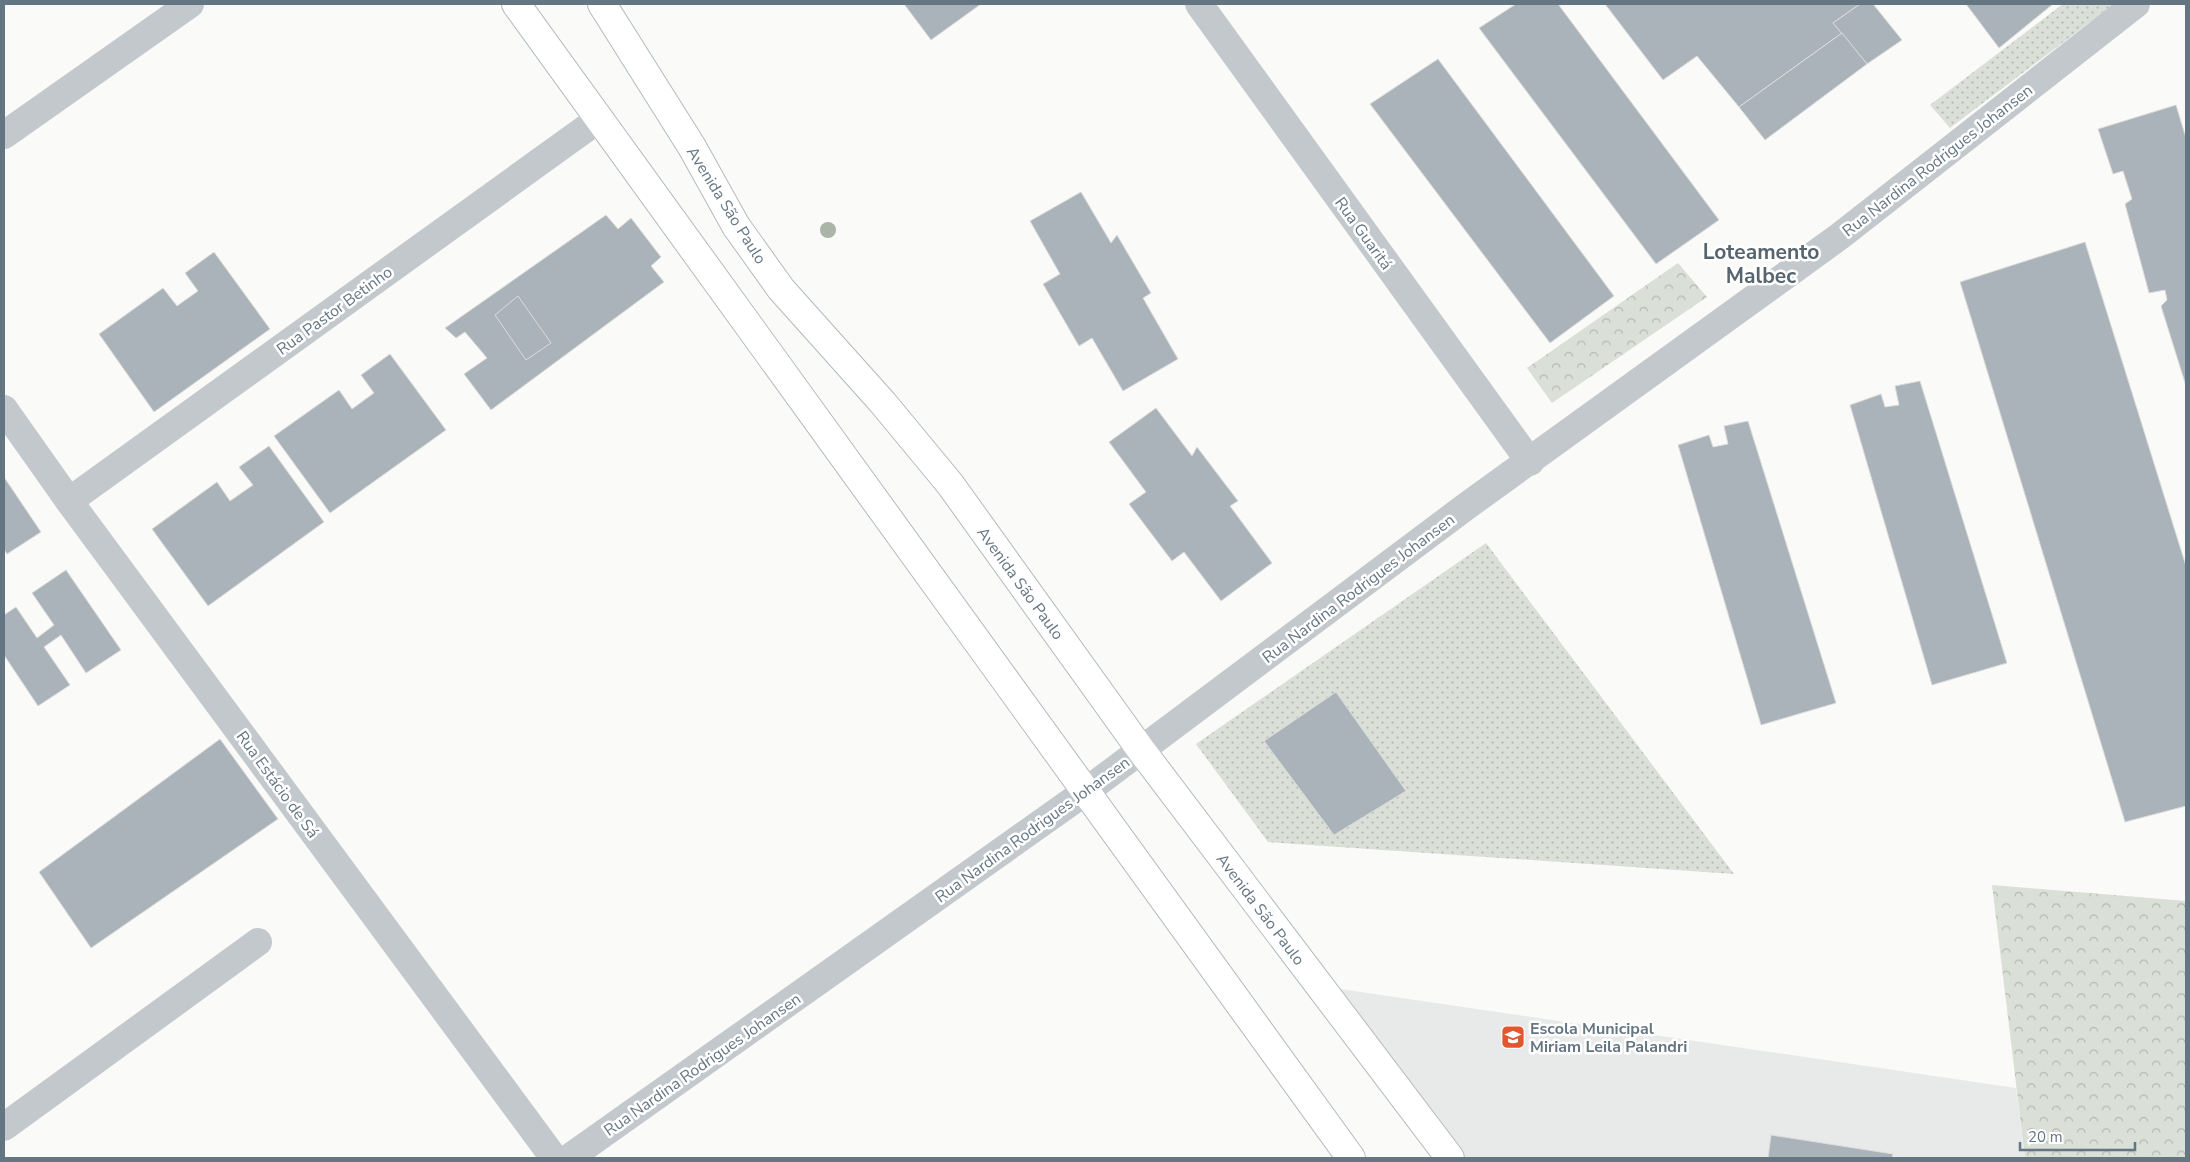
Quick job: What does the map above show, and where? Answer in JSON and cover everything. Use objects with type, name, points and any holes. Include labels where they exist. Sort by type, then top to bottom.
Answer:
[{"type":"main road","points":[[516,4],[1351,1158]]},
{"type":"main road","name":"Avenida São Paulo","points":[[602,4],[687,139],[736,226],[781,289],[883,403],[950,484],[1141,750],[1450,1158]]},
{"type":"street","points":[[4,136],[190,4]]},
{"type":"street","name":"Rua Guaritá","points":[[1199,4],[1530,462]]},
{"type":"street","name":"Rua Nardina Rodrigues Johansen","points":[[569,1158],[1085,792],[1464,508],[1840,236],[2136,4]]},
{"type":"street","name":"Rua Pastor Betinho","points":[[69,501],[599,119]]},
{"type":"street","name":"Rua Estácio de Sá","points":[[4,409],[69,501],[554,1158]]},
{"type":"street","points":[[4,1127],[258,942]]},
{"type":"shaded area","name":"Escola Municipal Miriam Leila Palandri","points":[[1320,986],[2016,1088],[2025,1158],[1449,1158]]},
{"type":"green space","points":[[2063,4],[2114,4],[1950,128],[1930,105]]},
{"type":"green space","points":[[1678,263],[1707,297],[1552,403],[1527,368]]},
{"type":"green space","points":[[1486,543],[1734,874],[1268,842],[1196,744]]},
{"type":"green space","points":[[1992,885],[2186,901],[2186,1158],[2025,1158]]},
{"type":"building","points":[[904,4],[981,4],[931,40]]},
{"type":"building","points":[[1516,4],[1558,4],[1719,220],[1656,264],[1479,28]]},
{"type":"building","points":[[1605,4],[1860,4],[1833,23],[1842,33],[1739,107],[1697,56],[1663,80]]},
{"type":"building","points":[[1860,4],[1873,4],[1902,40],[1867,64],[1833,23]]},
{"type":"building","points":[[1966,4],[2053,4],[1999,48]]},
{"type":"building","points":[[1842,33],[1867,64],[1765,140],[1739,107]]},
{"type":"building","points":[[1438,59],[1614,296],[1550,343],[1370,104]]},
{"type":"building","points":[[2176,105],[2186,138],[2186,386],[2161,306],[2167,300],[2165,290],[2149,293],[2125,204],[2132,199],[2123,171],[2113,174],[2098,129]]},
{"type":"building","points":[[1081,192],[1111,243],[1117,235],[1151,293],[1143,298],[1178,359],[1123,391],[1092,338],[1079,346],[1043,284],[1060,274],[1030,221]]},
{"type":"building","points":[[606,215],[618,229],[631,218],[661,257],[651,266],[664,282],[491,410],[464,374],[487,358],[465,332],[456,338],[445,328]]},
{"type":"building","points":[[2085,242],[2186,566],[2186,806],[2125,822],[1960,282]]},
{"type":"building","points":[[214,252],[270,329],[154,412],[99,334],[163,288],[177,306],[198,291],[185,273]]},
{"type":"building","points":[[518,296],[551,343],[526,360],[495,315]]},
{"type":"building","points":[[390,354],[446,430],[330,513],[274,436],[339,390],[352,409],[374,393],[361,375]]},
{"type":"building","points":[[1920,381],[2007,663],[1932,685],[1850,405],[1881,394],[1885,407],[1899,405],[1895,386]]},
{"type":"building","points":[[1156,408],[1192,456],[1197,447],[1238,501],[1230,506],[1272,563],[1221,601],[1184,552],[1172,561],[1129,504],[1146,492],[1109,442]]},
{"type":"building","points":[[1748,421],[1836,703],[1761,725],[1678,445],[1709,435],[1713,447],[1728,444],[1724,426]]},
{"type":"building","points":[[269,446],[324,522],[208,606],[152,529],[217,482],[230,501],[253,485],[239,467]]},
{"type":"building","points":[[4,477],[41,532],[7,554],[4,549]]},
{"type":"building","points":[[66,570],[121,650],[86,673],[61,635],[44,647],[70,685],[38,706],[4,655],[4,615],[16,607],[37,638],[54,625],[32,593]]},
{"type":"building","points":[[1336,692],[1406,791],[1334,835],[1264,741]]},
{"type":"building","points":[[220,739],[278,819],[91,948],[39,872]]},
{"type":"building","points":[[1771,1135],[1893,1154],[1892,1158],[1768,1158]]},
{"type":"place","name":"Escola Municipal Miriam Leila Palandri","points":[[1513,1037]]},
{"type":"district","name":"Loteamento Malbec","points":[[1761,264]]}]
